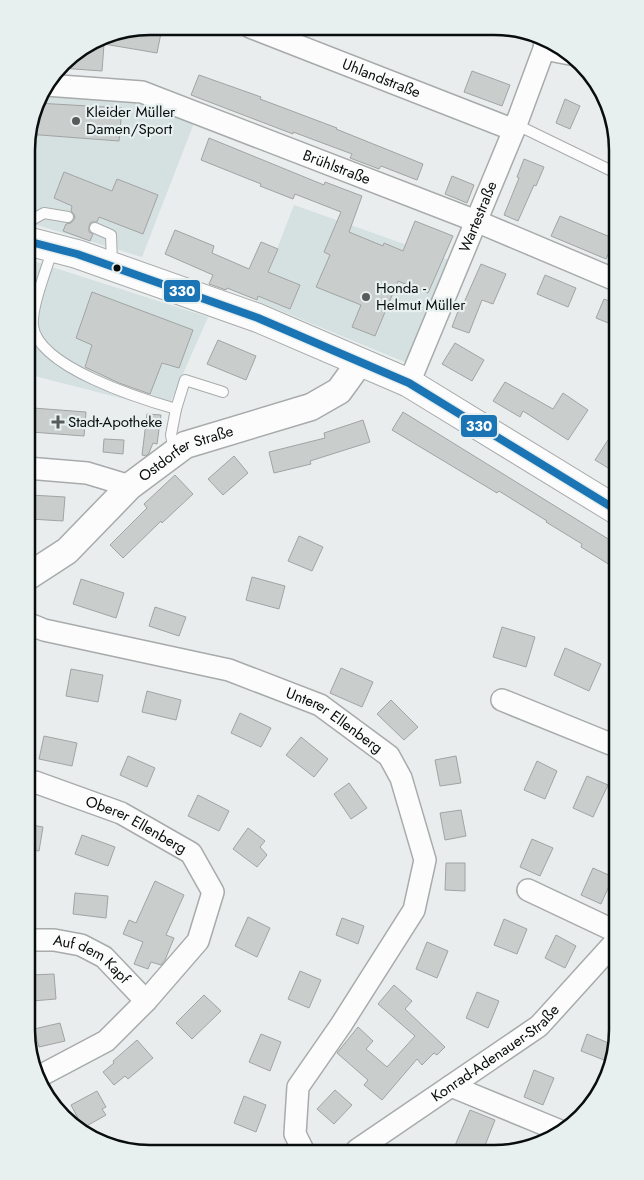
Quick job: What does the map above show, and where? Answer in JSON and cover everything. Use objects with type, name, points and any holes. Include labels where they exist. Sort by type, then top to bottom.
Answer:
[{"type":"main road","points":[[35,235],[53,248],[258,318],[409,383],[609,505]]},
{"type":"street","name":"Uhlandstraße","points":[[271,35],[514,127]]},
{"type":"street","name":"Wartestraße","points":[[409,383],[514,127],[544,46]]},
{"type":"street","name":"Brühlstraße","points":[[55,86],[142,92],[476,221],[609,277]]},
{"type":"street","name":"Ostdorfer Straße","points":[[35,572],[67,551],[130,486],[174,452],[185,445],[311,407],[339,391],[360,362]]},
{"type":"street","points":[[35,469],[86,473],[130,486]]},
{"type":"street","name":"Unterer Ellenberg","points":[[35,626],[44,630],[229,670],[320,705],[389,756],[401,778],[425,860],[414,910],[341,1025],[298,1087],[295,1134],[300,1145]]},
{"type":"street","points":[[502,700],[609,743]]},
{"type":"street","name":"Oberer Ellenberg","points":[[35,782],[121,812],[191,853],[213,892],[198,941],[146,1002],[106,1041],[44,1074]]},
{"type":"street","points":[[528,890],[609,928]]},
{"type":"street","name":"Auf dem Kapf","points":[[35,940],[54,940],[81,945],[104,957],[146,1002]]},
{"type":"street","name":"Konrad-Adenauer-Straße","points":[[364,1145],[539,1026],[609,950]]},
{"type":"street","points":[[451,1086],[554,1128]]},
{"type":"lane","name":"Uhlandstraße","points":[[514,127],[609,170]]},
{"type":"lane","points":[[35,224],[44,213],[68,217]]},
{"type":"lane","points":[[95,228],[111,235],[112,267]]},
{"type":"lane","points":[[35,308],[53,248]]},
{"type":"lane","points":[[35,332],[38,340],[50,354],[79,372],[131,396],[176,409]]},
{"type":"lane","points":[[174,452],[171,435],[176,409],[185,380],[223,392]]},
{"type":"shaded area","points":[[48,96],[130,101],[194,123],[142,257],[35,224],[36,135],[39,120]]},
{"type":"shaded area","points":[[294,205],[452,261],[407,363],[257,301]]},
{"type":"shaded area","points":[[35,262],[208,317],[167,410],[35,376]]},
{"type":"building","points":[[161,35],[157,53],[105,44],[135,36]]},
{"type":"building","points":[[104,45],[102,71],[69,69],[92,50]]},
{"type":"building","points":[[472,71],[510,85],[502,106],[464,92]]},
{"type":"building","points":[[199,75],[261,97],[260,99],[337,128],[423,164],[417,180],[381,166],[379,169],[350,158],[352,154],[293,132],[293,134],[191,95]]},
{"type":"building","points":[[565,99],[580,106],[570,129],[556,123]]},
{"type":"building","name":"Kleider Müller Damen/Sport","points":[[45,103],[122,108],[119,141],[36,135]]},
{"type":"building","points":[[209,138],[324,185],[325,182],[362,196],[349,232],[383,246],[384,243],[403,251],[415,221],[453,236],[428,293],[398,281],[375,336],[352,327],[361,305],[316,287],[330,255],[324,252],[341,212],[295,194],[293,199],[201,160]]},
{"type":"building","points":[[524,159],[544,167],[518,221],[504,215],[519,178],[517,177]]},
{"type":"building","points":[[64,172],[112,191],[117,179],[158,195],[143,234],[99,217],[97,222],[91,222],[89,226],[89,232],[93,234],[90,241],[63,231],[66,224],[71,223],[75,218],[71,211],[72,206],[54,198]]},
{"type":"building","points":[[452,176],[474,185],[467,203],[445,194]]},
{"type":"building","points":[[560,216],[609,236],[609,252],[606,259],[551,236]]},
{"type":"building","points":[[175,230],[214,246],[212,253],[249,269],[261,242],[278,249],[268,272],[300,285],[290,309],[258,296],[257,300],[227,288],[226,290],[209,284],[213,275],[165,254]]},
{"type":"building","points":[[481,264],[506,274],[493,304],[482,300],[469,333],[452,327],[460,306],[462,307]]},
{"type":"building","points":[[545,275],[576,288],[568,307],[537,294]]},
{"type":"building","points":[[92,292],[193,330],[179,368],[162,363],[150,394],[119,383],[85,367],[92,345],[76,338]]},
{"type":"building","points":[[604,299],[609,301],[609,323],[596,318]]},
{"type":"building","points":[[218,340],[256,356],[246,380],[207,364]]},
{"type":"building","points":[[455,343],[484,360],[472,381],[442,364]]},
{"type":"building","points":[[505,382],[553,409],[563,393],[588,410],[568,440],[523,411],[520,417],[493,401]]},
{"type":"building","name":"Stadt-Apotheke","points":[[35,408],[86,412],[84,436],[35,432]]},
{"type":"building","points":[[403,412],[609,539],[609,564],[581,547],[582,544],[499,491],[497,493],[392,430]]},
{"type":"building","points":[[147,414],[161,415],[157,444],[153,443],[146,456],[142,455]]},
{"type":"building","points":[[363,420],[370,442],[310,461],[311,464],[274,473],[269,452],[325,438],[324,433]]},
{"type":"building","points":[[104,439],[124,440],[123,454],[103,452]]},
{"type":"building","points":[[608,440],[609,441],[609,469],[595,460]]},
{"type":"building","points":[[234,456],[248,473],[223,495],[208,479]]},
{"type":"building","points":[[175,475],[193,494],[162,523],[161,521],[123,558],[110,545],[147,508],[144,504]]},
{"type":"building","points":[[35,495],[65,497],[63,521],[35,519]]},
{"type":"building","points":[[299,536],[323,547],[312,571],[288,561]]},
{"type":"building","points":[[252,577],[285,586],[279,609],[246,600]]},
{"type":"building","points":[[81,579],[124,593],[116,618],[73,604]]},
{"type":"building","points":[[155,607],[186,617],[179,636],[149,626]]},
{"type":"building","points":[[502,627],[535,637],[526,667],[493,657]]},
{"type":"building","points":[[565,648],[601,664],[589,691],[554,675]]},
{"type":"building","points":[[341,668],[373,682],[362,707],[330,693]]},
{"type":"building","points":[[71,669],[103,675],[98,702],[66,696]]},
{"type":"building","points":[[147,691],[181,700],[176,720],[142,712]]},
{"type":"building","points":[[391,700],[418,727],[404,740],[377,714]]},
{"type":"building","points":[[240,713],[271,728],[261,747],[231,733]]},
{"type":"building","points":[[44,736],[77,743],[72,766],[39,759]]},
{"type":"building","points":[[301,737],[328,759],[314,777],[286,755]]},
{"type":"building","points":[[128,756],[155,768],[147,787],[120,775]]},
{"type":"building","points":[[456,756],[461,783],[440,786],[435,760]]},
{"type":"building","points":[[537,761],[557,771],[545,799],[524,790]]},
{"type":"building","points":[[587,776],[608,785],[593,817],[573,808]]},
{"type":"building","points":[[349,783],[367,808],[351,819],[334,794]]},
{"type":"building","points":[[198,795],[229,811],[219,831],[188,816]]},
{"type":"building","points":[[461,810],[466,836],[445,840],[440,813]]},
{"type":"building","points":[[35,826],[43,827],[39,851],[35,850]]},
{"type":"building","points":[[248,828],[265,841],[260,847],[267,855],[257,867],[233,849]]},
{"type":"building","points":[[82,835],[115,847],[108,866],[75,854]]},
{"type":"building","points":[[532,839],[553,848],[540,876],[520,867]]},
{"type":"building","points":[[446,863],[465,863],[465,891],[445,890]]},
{"type":"building","points":[[593,868],[609,875],[609,886],[601,904],[581,895]]},
{"type":"building","points":[[155,881],[184,895],[166,935],[174,938],[165,960],[161,965],[151,962],[148,969],[134,964],[143,942],[123,934],[129,920],[136,923]]},
{"type":"building","points":[[75,893],[108,896],[106,918],[73,914]]},
{"type":"building","points":[[248,917],[270,928],[257,957],[235,946]]},
{"type":"building","points":[[342,918],[364,926],[358,944],[336,935]]},
{"type":"building","points":[[504,919],[527,929],[517,954],[494,945]]},
{"type":"building","points":[[556,935],[576,946],[565,968],[545,958]]},
{"type":"building","points":[[427,942],[448,951],[437,978],[416,969]]},
{"type":"building","points":[[300,971],[321,980],[309,1008],[288,999]]},
{"type":"building","points":[[54,974],[56,999],[35,1001],[35,975]]},
{"type":"building","points":[[394,985],[412,1001],[405,1009],[445,1047],[437,1055],[434,1053],[422,1065],[417,1059],[382,1100],[364,1085],[368,1080],[337,1053],[358,1027],[373,1041],[366,1049],[387,1067],[415,1036],[378,1004]]},
{"type":"building","points":[[477,992],[499,1001],[488,1028],[466,1018]]},
{"type":"building","points":[[204,995],[221,1011],[192,1039],[176,1023]]},
{"type":"building","points":[[60,1023],[65,1041],[39,1047],[35,1029]]},
{"type":"building","points":[[261,1034],[281,1042],[270,1071],[249,1062]]},
{"type":"building","points":[[587,1034],[608,1043],[604,1060],[581,1051]]},
{"type":"building","points":[[137,1040],[153,1058],[128,1079],[125,1076],[114,1085],[103,1072]]},
{"type":"building","points":[[534,1070],[554,1078],[543,1105],[524,1097]]},
{"type":"building","points":[[335,1090],[352,1105],[334,1124],[317,1109]]},
{"type":"building","points":[[97,1091],[106,1107],[102,1109],[106,1115],[87,1126],[79,1120],[71,1105]]},
{"type":"building","points":[[244,1096],[266,1105],[256,1132],[234,1123]]},
{"type":"building","points":[[470,1110],[495,1120],[485,1145],[455,1145]]},
{"type":"transit line","name":"330","points":[[35,243],[77,254],[258,318],[409,383],[609,505]]},
{"type":"place","name":"Kleider Müller Damen/Sport","points":[[76,121]]},
{"type":"place","name":"Honda - Helmut Müller","points":[[366,297]]},
{"type":"place","name":"Stadt-Apotheke","points":[[58,422]]}]
